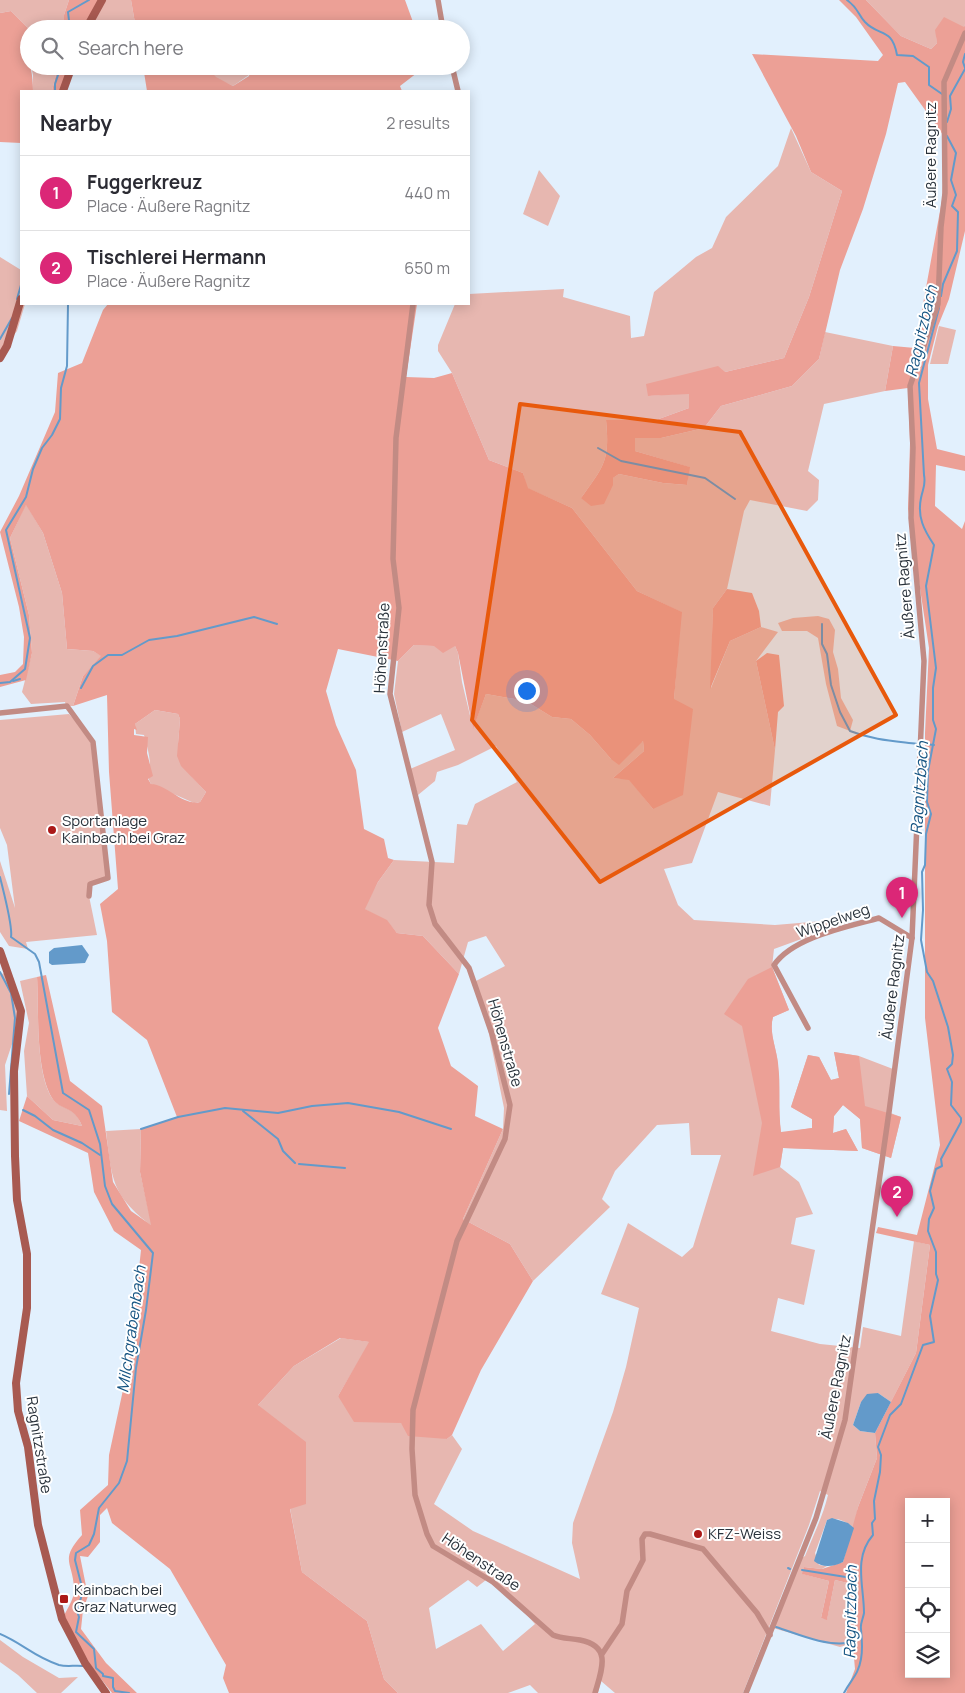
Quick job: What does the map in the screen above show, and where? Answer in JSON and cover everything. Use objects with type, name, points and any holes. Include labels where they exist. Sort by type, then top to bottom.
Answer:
[{"type":"main road","points":[[91,20],[102,0]]},
{"type":"main road","points":[[63,90],[69,75]]},
{"type":"main road","points":[[0,358],[7,346],[20,302]]},
{"type":"main road","name":"Ragnitzstraße","points":[[0,951],[21,1011],[14,1071],[14,1156],[17,1200],[27,1254],[27,1308],[16,1383],[18,1411],[28,1447],[38,1525],[62,1618],[87,1666],[106,1693]]},
{"type":"street","points":[[438,0],[441,20]]},
{"type":"street","name":"Äußere Ragnitz","points":[[746,1693],[816,1518],[845,1420],[912,938],[924,661],[911,518],[913,448],[910,386],[938,304],[941,227],[945,193],[943,99],[946,74],[965,33]]},
{"type":"street","points":[[454,75],[458,90]]},
{"type":"street","name":"Höhenstraße","points":[[413,305],[396,438],[393,559],[399,608],[390,694],[432,862],[429,905],[435,924],[469,968],[492,1034],[510,1105],[505,1139],[457,1241],[414,1410],[412,1449],[415,1495],[426,1534],[433,1546],[493,1582],[553,1635],[593,1645],[600,1649],[602,1654]]},
{"type":"street","points":[[0,714],[67,706],[93,742],[108,878],[90,884],[89,896]]},
{"type":"street","name":"Wippelweg","points":[[808,1028],[774,965],[782,955],[799,944],[879,918],[912,938]]},
{"type":"street","points":[[595,1693],[602,1654],[622,1624],[626,1591],[643,1560],[642,1539],[645,1534],[703,1549],[758,1613],[770,1635]]},
{"type":"highlighted area","points":[[520,404],[740,432],[896,715],[600,882],[472,720]]},
{"type":"shaded area","points":[[0,0],[69,0],[64,20],[20,20],[11,11],[0,13]]},
{"type":"shaded area","points":[[69,0],[99,0],[93,20],[64,20]]},
{"type":"shaded area","points":[[99,0],[131,0],[134,20],[93,20]]},
{"type":"shaded area","points":[[131,0],[405,0],[412,20],[134,20]]},
{"type":"shaded area","points":[[839,0],[866,0],[901,36],[931,49],[937,43],[935,30],[944,17],[964,27],[965,24],[965,231],[949,299],[938,326],[928,365],[928,399],[937,449],[965,456],[965,471],[936,465],[935,506],[962,529],[965,521],[965,1693],[846,1693],[855,1669],[853,1647],[858,1593],[856,1585],[835,1580],[827,1620],[821,1618],[829,1581],[802,1574],[804,1567],[822,1569],[843,1562],[858,1507],[877,1458],[875,1433],[916,1353],[930,1245],[876,1233],[878,1227],[917,1235],[940,1145],[925,1018],[925,733],[929,648],[908,509],[910,443],[908,388],[885,391],[893,346],[915,348],[942,200],[946,139],[905,82],[898,83],[886,134],[863,209],[840,270],[819,359],[792,386],[721,406],[704,428],[661,438],[635,438],[635,451],[690,467],[687,485],[663,483],[619,474],[613,478],[613,485],[604,504],[591,506],[581,498],[604,462],[607,445],[606,420],[656,420],[689,408],[689,394],[648,396],[646,384],[718,366],[725,372],[784,358],[809,297],[842,191],[811,172],[796,136],[752,54],[878,61],[883,55],[856,17]]},
{"type":"shaded area","points":[[866,0],[965,0],[965,24],[964,27],[936,30],[937,43],[931,49],[901,36]]},
{"type":"shaded area","points":[[11,11],[20,20],[20,75],[32,75],[33,90],[20,90],[20,143],[0,142],[0,13]]},
{"type":"shaded area","points":[[33,75],[56,75],[52,90],[33,90]]},
{"type":"shaded area","points":[[56,75],[72,75],[66,90],[52,90]]},
{"type":"shaded area","points":[[144,75],[214,75],[233,86],[249,75],[414,75],[400,86],[402,90],[147,90]]},
{"type":"shaded area","points":[[214,75],[249,75],[233,86]]},
{"type":"shaded area","points":[[791,128],[811,172],[842,191],[809,297],[784,358],[725,372],[648,396],[689,393],[689,408],[656,420],[606,420],[607,445],[604,462],[581,498],[619,474],[663,483],[687,485],[689,467],[635,451],[635,438],[661,438],[704,428],[721,406],[792,386],[819,359],[825,332],[893,346],[885,391],[824,404],[808,471],[819,480],[818,500],[807,511],[750,500],[744,511],[727,589],[713,608],[711,688],[730,641],[761,627],[778,632],[756,661],[775,750],[770,806],[718,792],[692,863],[664,869],[678,905],[694,920],[775,925],[859,918],[774,949],[772,967],[789,1010],[773,1017],[772,1023],[772,1036],[778,1061],[781,1133],[812,1128],[812,1119],[791,1107],[808,1055],[819,1057],[831,1080],[839,1078],[834,1052],[859,1056],[893,1069],[888,1112],[901,1117],[891,1158],[862,1148],[860,1119],[843,1105],[834,1116],[833,1133],[846,1129],[858,1151],[783,1148],[780,1167],[799,1182],[813,1214],[796,1218],[791,1244],[815,1250],[804,1305],[778,1298],[771,1331],[820,1344],[860,1348],[863,1327],[901,1336],[914,1241],[930,1245],[916,1353],[891,1402],[878,1393],[861,1402],[853,1425],[860,1431],[875,1433],[877,1458],[858,1507],[854,1528],[841,1520],[827,1520],[815,1553],[819,1565],[827,1566],[822,1569],[804,1567],[803,1574],[829,1581],[821,1618],[827,1619],[835,1580],[856,1585],[858,1600],[855,1623],[847,1645],[840,1647],[773,1628],[800,1559],[805,1556],[818,1526],[828,1495],[820,1491],[809,1525],[743,1693],[615,1693],[601,1681],[598,1693],[538,1693],[530,1685],[508,1693],[398,1693],[384,1679],[367,1621],[302,1572],[290,1508],[258,1405],[294,1366],[341,1338],[370,1342],[338,1396],[401,1423],[447,1439],[452,1435],[462,1449],[434,1504],[473,1531],[580,1579],[572,1543],[573,1523],[613,1412],[626,1367],[639,1308],[601,1294],[628,1223],[682,1257],[693,1247],[721,1155],[691,1155],[689,1123],[657,1125],[615,1171],[602,1199],[610,1207],[533,1281],[510,1244],[463,1219],[503,1129],[504,1108],[487,1024],[474,982],[505,966],[486,936],[468,942],[459,974],[423,936],[397,933],[387,921],[364,909],[378,882],[394,860],[454,863],[457,824],[467,825],[475,804],[517,782],[496,746],[458,765],[437,772],[435,781],[418,795],[410,769],[455,750],[441,714],[402,732],[394,694],[398,661],[414,645],[455,646],[473,728],[486,694],[526,701],[552,717],[571,719],[590,735],[611,759],[643,741],[644,751],[613,778],[629,779],[653,809],[674,699],[681,612],[637,591],[572,508],[527,488],[523,473],[489,460],[452,373],[438,351],[438,345],[455,305],[470,305],[470,294],[564,289],[563,297],[630,316],[631,338],[644,336],[654,292],[696,257],[712,248],[726,217],[778,166]],"holes":[[[468,1580],[477,1587],[486,1580],[514,1601],[535,1624],[503,1651],[481,1624],[436,1649],[429,1608]]]},
{"type":"shaded area","points":[[539,170],[560,196],[548,226],[523,214]]},
{"type":"shaded area","points":[[0,257],[20,269],[20,305],[25,305],[17,331],[0,353]]},
{"type":"shaded area","points":[[107,305],[417,305],[406,377],[434,378],[452,373],[489,460],[523,473],[528,488],[572,508],[637,591],[682,612],[674,699],[693,709],[683,795],[653,809],[629,780],[613,778],[644,751],[643,741],[619,765],[611,759],[590,735],[571,719],[552,717],[526,701],[486,694],[473,729],[455,646],[443,653],[434,646],[414,645],[398,661],[338,649],[326,691],[336,725],[356,770],[364,829],[384,839],[388,858],[394,860],[378,882],[365,909],[387,920],[397,933],[423,936],[459,974],[438,1028],[451,1066],[478,1086],[475,1116],[503,1129],[463,1219],[510,1244],[533,1281],[481,1370],[452,1435],[447,1439],[408,1436],[401,1423],[354,1422],[338,1396],[369,1342],[340,1338],[294,1366],[258,1405],[306,1442],[306,1504],[290,1509],[302,1572],[367,1621],[384,1679],[398,1693],[229,1693],[223,1678],[226,1665],[170,1569],[112,1523],[107,1508],[100,1515],[100,1542],[88,1557],[80,1556],[88,1596],[83,1610],[81,1629],[106,1663],[137,1693],[112,1693],[94,1670],[62,1619],[74,1593],[69,1556],[82,1535],[80,1510],[108,1485],[109,1455],[129,1362],[141,1250],[114,1231],[94,1192],[88,1153],[19,1121],[27,1096],[53,1120],[82,1126],[79,1119],[71,1111],[55,1102],[47,1086],[40,1056],[37,977],[46,975],[70,1081],[102,1106],[113,1182],[131,1211],[151,1225],[140,1172],[141,1129],[177,1117],[147,1040],[112,1012],[107,941],[100,904],[118,889],[109,772],[107,695],[73,706],[83,676],[101,656],[93,651],[67,649],[62,593],[43,533],[26,505],[10,538],[29,615],[32,653],[26,680],[0,687],[0,675],[15,672],[23,664],[24,637],[19,607],[0,532],[19,496],[55,412],[58,373],[82,363],[103,310]],"holes":[[[155,710],[178,714],[180,719],[177,756],[181,766],[206,792],[200,802],[188,801],[157,785],[151,784],[148,779],[153,776],[147,753],[148,737],[134,735],[134,729],[137,730],[135,724]]]},
{"type":"shaded area","points":[[939,326],[956,330],[948,364],[930,364]]},
{"type":"shaded area","points":[[26,504],[43,533],[62,593],[67,649],[93,651],[102,656],[83,676],[73,706],[66,706],[65,702],[31,704],[22,692],[32,653],[29,615],[10,538]]},
{"type":"shaded area","points":[[727,589],[752,593],[759,611],[761,627],[730,641],[710,689],[713,608]]},
{"type":"shaded area","points":[[818,616],[829,619],[835,630],[833,652],[838,669],[841,698],[853,720],[850,731],[837,726],[826,684],[818,638],[807,631],[782,631],[778,623],[793,618]]},
{"type":"shaded area","points":[[767,653],[779,655],[784,706],[778,712],[775,750],[756,661]]},
{"type":"shaded area","points":[[155,710],[178,714],[180,719],[178,744],[192,777],[206,792],[200,802],[194,803],[151,784],[148,776],[150,763],[147,746],[144,735],[136,734],[135,724]]},
{"type":"shaded area","name":"Sportanlage Kainbach bei Graz","points":[[69,714],[90,737],[108,878],[90,884],[89,896],[97,935],[26,942],[28,949],[9,946],[0,932],[0,861],[15,908],[7,845],[0,828],[0,720]]},
{"type":"shaded area","points":[[772,967],[789,1010],[773,1017],[772,1023],[772,1034],[779,1072],[781,1132],[812,1128],[812,1119],[791,1107],[808,1055],[819,1057],[831,1080],[839,1078],[834,1052],[859,1056],[865,1106],[901,1117],[891,1158],[862,1148],[860,1119],[843,1105],[834,1116],[833,1133],[846,1129],[858,1151],[783,1148],[780,1167],[753,1176],[762,1123],[742,1026],[724,1014],[748,979]]},
{"type":"shaded area","points":[[4,973],[18,1011],[17,1029],[5,1065],[7,1111],[0,1110],[0,975]]},
{"type":"shaded area","points":[[37,977],[40,1057],[47,1086],[52,1098],[59,1105],[75,1114],[82,1126],[53,1120],[27,1096],[24,1051],[29,1023],[20,981]]},
{"type":"shaded area","points":[[141,1129],[140,1172],[152,1226],[128,1205],[116,1185],[112,1174],[106,1131]]},
{"type":"shaded area","points":[[0,1640],[23,1657],[59,1678],[78,1677],[61,1693],[37,1693],[18,1675],[0,1662]]},
{"type":"water","points":[[82,945],[89,955],[85,963],[52,965],[49,963],[49,952],[54,948]]},
{"type":"water","points":[[878,1393],[891,1402],[875,1433],[860,1431],[853,1425],[861,1402],[867,1394]]},
{"type":"water","points":[[832,1518],[848,1523],[854,1528],[843,1562],[832,1566],[824,1566],[814,1561],[827,1520]]},
{"type":"waterway","name":"Milchgrabenbach","points":[[69,20],[68,12],[89,0]]},
{"type":"waterway","points":[[847,0],[870,27],[892,40],[897,55],[913,56],[929,67],[929,85],[942,94]]},
{"type":"waterway","name":"Ragnitzbach","points":[[965,54],[963,62],[965,68]]},
{"type":"waterway","name":"Ragnitzbach","points":[[947,122],[951,109],[950,96],[965,69]]},
{"type":"waterway","name":"Milchgrabenbach","points":[[55,90],[58,75]]},
{"type":"waterway","name":"Ragnitzbach","points":[[941,296],[943,284],[957,251],[958,212],[952,206],[956,195],[951,180],[956,153],[947,136]]},
{"type":"waterway","points":[[17,299],[20,288]]},
{"type":"waterway","name":"Milchgrabenbach","points":[[0,683],[10,682],[25,669],[30,638],[6,530],[26,497],[33,469],[42,448],[52,435],[60,419],[61,388],[67,366],[68,305]]},
{"type":"waterway","name":"Ragnitzbach","points":[[844,1693],[858,1670],[862,1655],[861,1625],[864,1613],[861,1563],[863,1553],[873,1535],[872,1523],[875,1519],[874,1501],[880,1472],[881,1455],[878,1447],[890,1415],[901,1404],[923,1345],[934,1342],[930,1316],[938,1280],[936,1274],[936,1252],[928,1231],[929,1219],[934,1208],[930,1191],[936,1169],[942,1166],[941,1159],[961,1122],[961,1118],[951,1105],[952,1082],[947,1069],[952,1064],[953,1055],[948,1027],[933,981],[927,972],[921,940],[923,910],[922,872],[925,865],[926,834],[931,814],[927,802],[928,771],[936,729],[933,720],[933,688],[936,668],[926,586],[934,545],[924,529],[920,511],[925,481],[919,383],[939,308]]},
{"type":"waterway","points":[[0,339],[12,318]]},
{"type":"waterway","points":[[598,448],[621,461],[705,478],[735,499]]},
{"type":"waterway","points":[[81,688],[93,666],[108,655],[122,655],[149,640],[177,636],[254,617],[277,624]]},
{"type":"waterway","points":[[822,624],[822,644],[827,654],[831,685],[840,712],[850,731],[875,738],[917,744]]},
{"type":"waterway","name":"Milchgrabenbach","points":[[13,681],[20,679]]},
{"type":"waterway","name":"Ragnitzbach","points":[[925,744],[934,745]]},
{"type":"waterway","name":"Milchgrabenbach","points":[[0,877],[9,917],[11,937],[35,954],[39,962],[63,1093],[89,1110],[100,1144],[105,1186],[112,1204],[153,1253],[136,1368],[127,1461],[119,1483],[99,1508],[94,1534],[89,1545],[76,1553],[75,1560],[83,1591],[77,1611],[79,1617],[76,1632],[94,1649],[96,1668],[103,1676],[113,1678],[115,1691],[129,1693]]},
{"type":"waterway","points":[[0,972],[11,993],[15,1018],[9,1094]]},
{"type":"waterway","points":[[141,1129],[178,1117],[225,1108],[278,1113],[312,1106],[348,1103],[399,1112],[451,1129]]},
{"type":"waterway","points":[[23,1110],[35,1116],[53,1130],[82,1143],[100,1155]]},
{"type":"waterway","points":[[243,1111],[278,1139],[283,1151],[295,1163]]},
{"type":"waterway","points":[[299,1164],[345,1168]]},
{"type":"waterway","points":[[802,1570],[852,1578]]},
{"type":"waterway","points":[[776,1627],[820,1641],[847,1643]]},
{"type":"waterway","points":[[0,1634],[50,1662],[62,1666],[83,1666]]},
{"type":"place","name":"Sportanlage Kainbach bei Graz","points":[[52,830]]},
{"type":"place","name":"Fuggerkreuz","points":[[902,918]]},
{"type":"place","name":"Tischlerei Hermann","points":[[897,1217]]},
{"type":"place","name":"KFZ-Weiss","points":[[698,1534]]},
{"type":"place","name":"Kainbach bei Graz Naturweg","points":[[64,1599]]}]
